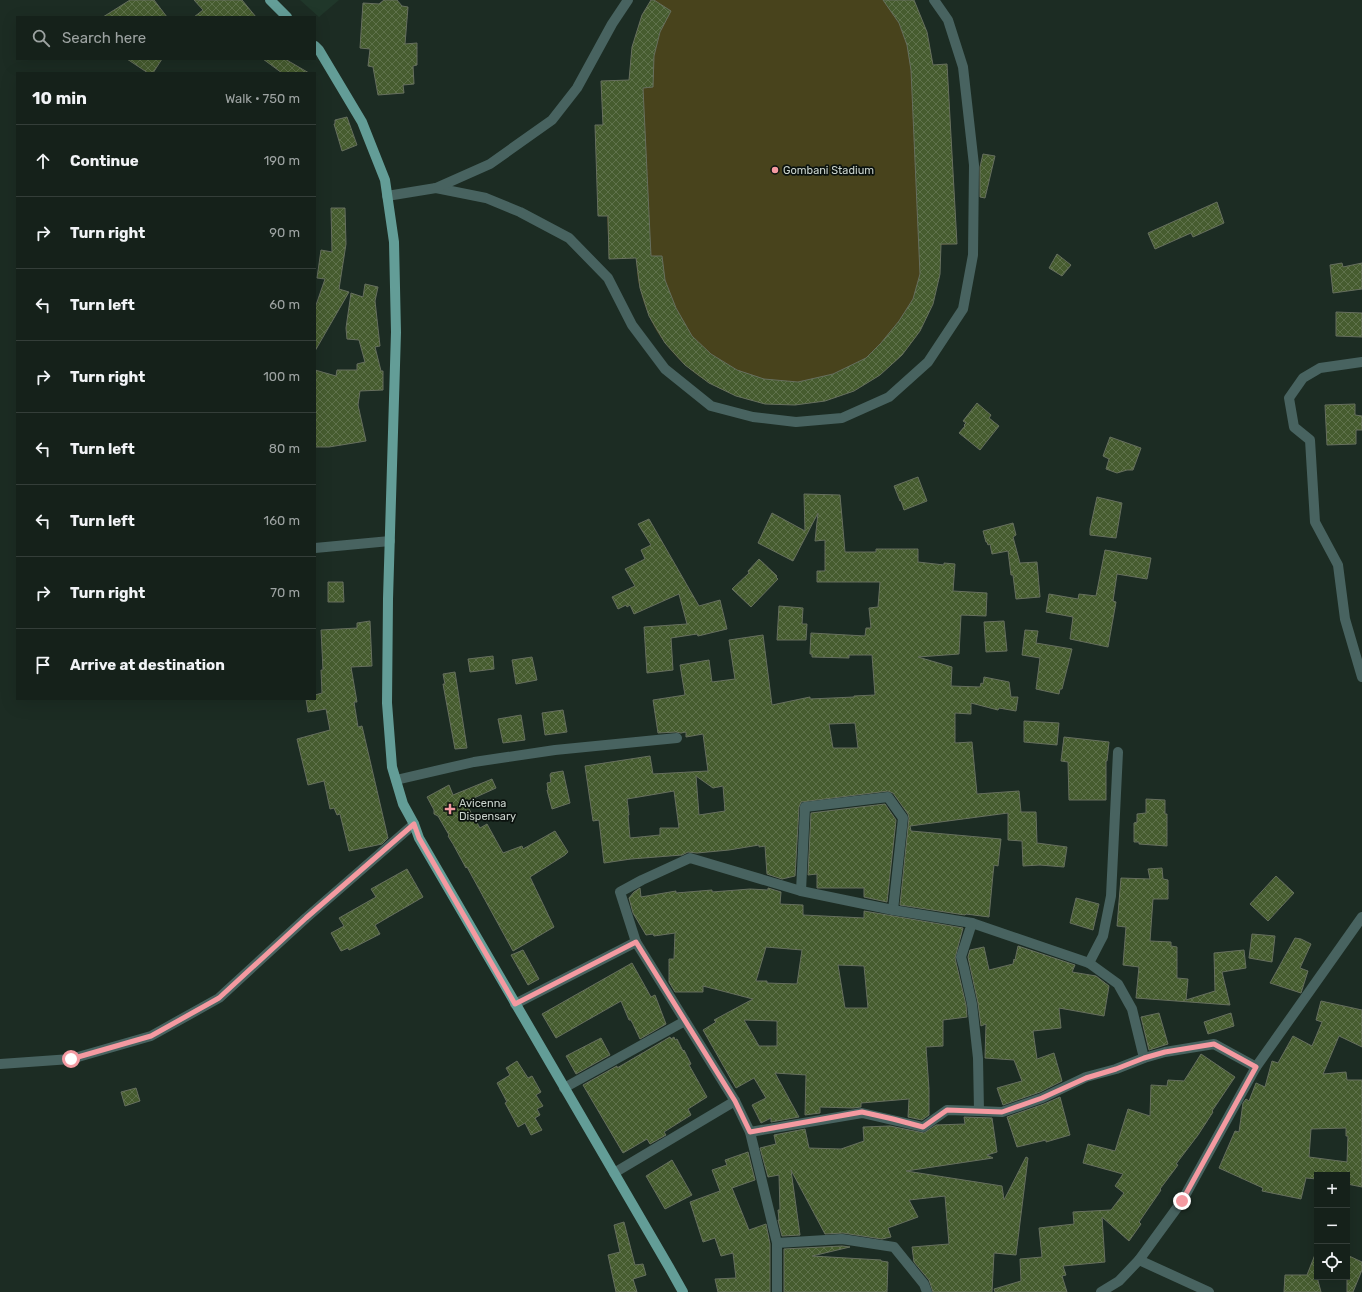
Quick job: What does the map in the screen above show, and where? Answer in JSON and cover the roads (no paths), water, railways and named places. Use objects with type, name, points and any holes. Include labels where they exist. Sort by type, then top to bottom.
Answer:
[{"type":"main road","points":[[270,0],[286,16]]},
{"type":"main road","points":[[316,47],[362,122],[385,180],[394,242],[396,332],[387,703],[392,767],[403,804],[414,824],[419,838],[683,1292]]},
{"type":"street","points":[[387,196],[436,188],[490,164],[552,120],[577,88],[612,24],[628,0]]},
{"type":"street","points":[[436,188],[486,198],[520,212],[569,238],[608,278],[632,325],[665,369],[711,406],[753,417],[796,422],[842,418],[889,396],[928,362],[963,309],[972,255],[974,165],[963,67],[948,20],[934,0]]},
{"type":"street","points":[[1362,362],[1320,368],[1303,378],[1289,398],[1294,427],[1310,440],[1315,522],[1338,564],[1346,619],[1362,677]]},
{"type":"street","points":[[316,548],[390,541]]},
{"type":"street","points":[[396,780],[474,762],[555,750],[677,738]]},
{"type":"street","points":[[1089,963],[1103,936],[1111,896],[1118,752]]},
{"type":"street","points":[[801,891],[805,807],[888,797],[903,818],[893,910]]},
{"type":"street","points":[[0,1064],[71,1059],[151,1036],[219,998],[306,918],[414,824]]},
{"type":"street","points":[[777,1292],[777,1242],[750,1132],[735,1101],[636,942],[620,892],[690,858],[801,891],[893,910],[972,923],[1089,963],[1118,984],[1132,1009],[1144,1058]]},
{"type":"street","points":[[1101,1292],[1119,1281],[1139,1260],[1182,1201],[1256,1067],[1362,918]]},
{"type":"street","points":[[972,923],[960,957],[972,1004],[977,1051],[979,1111]]},
{"type":"street","points":[[515,1004],[636,942]]},
{"type":"street","points":[[564,1088],[685,1021]]},
{"type":"street","points":[[750,1132],[862,1112],[923,1127],[947,1110],[1002,1112],[1042,1098],[1086,1078],[1116,1069],[1144,1058],[1165,1052],[1214,1044],[1256,1067]]},
{"type":"street","points":[[614,1173],[735,1101]]},
{"type":"street","points":[[777,1242],[842,1239],[894,1247],[924,1284],[927,1292]]},
{"type":"street","points":[[1139,1260],[1209,1292]]},
{"type":"place","name":"Gombani Stadium","points":[[775,170]]},
{"type":"place","name":"Avicenna Dispensary","points":[[450,809]]}]
